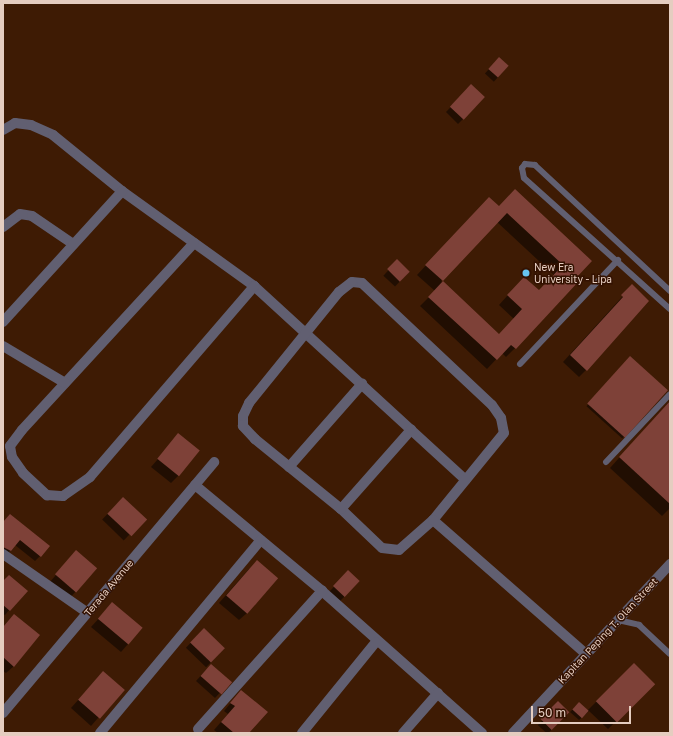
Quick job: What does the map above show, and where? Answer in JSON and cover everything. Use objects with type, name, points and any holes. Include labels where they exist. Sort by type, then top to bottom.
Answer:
[{"type":"street","points":[[3,130],[15,123],[31,125],[53,136],[122,191],[254,286],[307,332],[466,480]]},
{"type":"street","points":[[3,322],[122,191]]},
{"type":"street","points":[[3,227],[20,214],[32,216],[73,244]]},
{"type":"street","points":[[194,243],[22,430],[10,446],[12,458],[23,473],[47,495],[63,496],[90,477],[254,286]]},
{"type":"street","points":[[352,282],[362,283],[492,405],[501,418],[504,433],[434,520],[399,550],[382,548],[340,510],[255,439],[244,426],[243,416],[249,403],[307,332],[339,292],[352,282]]},
{"type":"street","points":[[3,346],[65,383]]},
{"type":"street","points":[[289,467],[362,384]]},
{"type":"street","points":[[340,510],[411,430]]},
{"type":"street","name":"Terada Avenue","points":[[3,713],[214,462]]},
{"type":"street","points":[[195,485],[322,591],[376,642],[438,693],[482,733]]},
{"type":"street","points":[[434,520],[586,654]]},
{"type":"street","points":[[100,733],[261,540]]},
{"type":"street","points":[[5,559],[88,613]]},
{"type":"street","name":"Kapitan Peping T. Olan Street","points":[[513,733],[670,564]]},
{"type":"street","points":[[198,729],[322,591]]},
{"type":"street","points":[[302,733],[376,642]]},
{"type":"street","points":[[403,733],[438,693]]},
{"type":"lane","points":[[670,291],[535,165],[525,164],[522,168],[524,178],[618,260],[670,309]]},
{"type":"lane","points":[[609,252],[617,242]]},
{"type":"lane","points":[[520,364],[618,260]]},
{"type":"lane","points":[[606,462],[670,394]]},
{"type":"lane","points":[[618,620],[639,625],[670,654]]},
{"type":"building","points":[[499,57],[509,66],[498,78],[488,69]]},
{"type":"building","points":[[471,84],[485,97],[464,120],[450,107]]},
{"type":"building","points":[[515,189],[592,261],[576,278],[579,281],[516,349],[511,345],[497,360],[428,297],[443,281],[425,265],[489,197],[499,206]],"holes":[[[507,213],[563,265],[539,290],[524,277],[507,295],[522,309],[499,334],[443,281]]]},
{"type":"building","points":[[397,259],[410,272],[400,282],[387,269]]},
{"type":"building","points":[[632,284],[649,301],[587,371],[570,355],[623,297],[621,295]]},
{"type":"building","points":[[630,356],[668,390],[625,438],[587,404]]},
{"type":"building","points":[[670,401],[670,504],[619,457]]},
{"type":"building","points":[[178,433],[200,451],[179,476],[157,459]]},
{"type":"building","points":[[123,497],[147,520],[131,536],[107,514]]},
{"type":"building","points":[[10,514],[50,546],[41,557],[20,540],[11,551],[3,547],[3,522]]},
{"type":"building","points":[[76,550],[97,568],[76,593],[55,574]]},
{"type":"building","points":[[257,560],[278,578],[247,614],[226,595]]},
{"type":"building","points":[[348,570],[360,581],[345,597],[333,586]]},
{"type":"building","points":[[9,575],[28,591],[10,611],[3,605],[3,581]]},
{"type":"building","points":[[112,602],[143,628],[129,645],[98,619]]},
{"type":"building","points":[[14,614],[40,635],[14,667],[3,657],[3,627]]},
{"type":"building","points":[[204,628],[225,648],[211,663],[190,642]]},
{"type":"building","points":[[634,663],[655,684],[617,722],[596,701]]},
{"type":"building","points":[[211,664],[232,682],[222,694],[201,676]]},
{"type":"building","points":[[103,671],[125,690],[100,719],[78,700]]},
{"type":"building","points":[[241,690],[268,712],[249,733],[234,733],[221,722],[235,706],[230,703]]},
{"type":"building","points":[[558,701],[569,712],[552,730],[540,719]]},
{"type":"building","points":[[579,702],[589,711],[582,718],[572,709]]},
{"type":"place","name":"New Era University - Lipa","points":[[526,273]]}]
